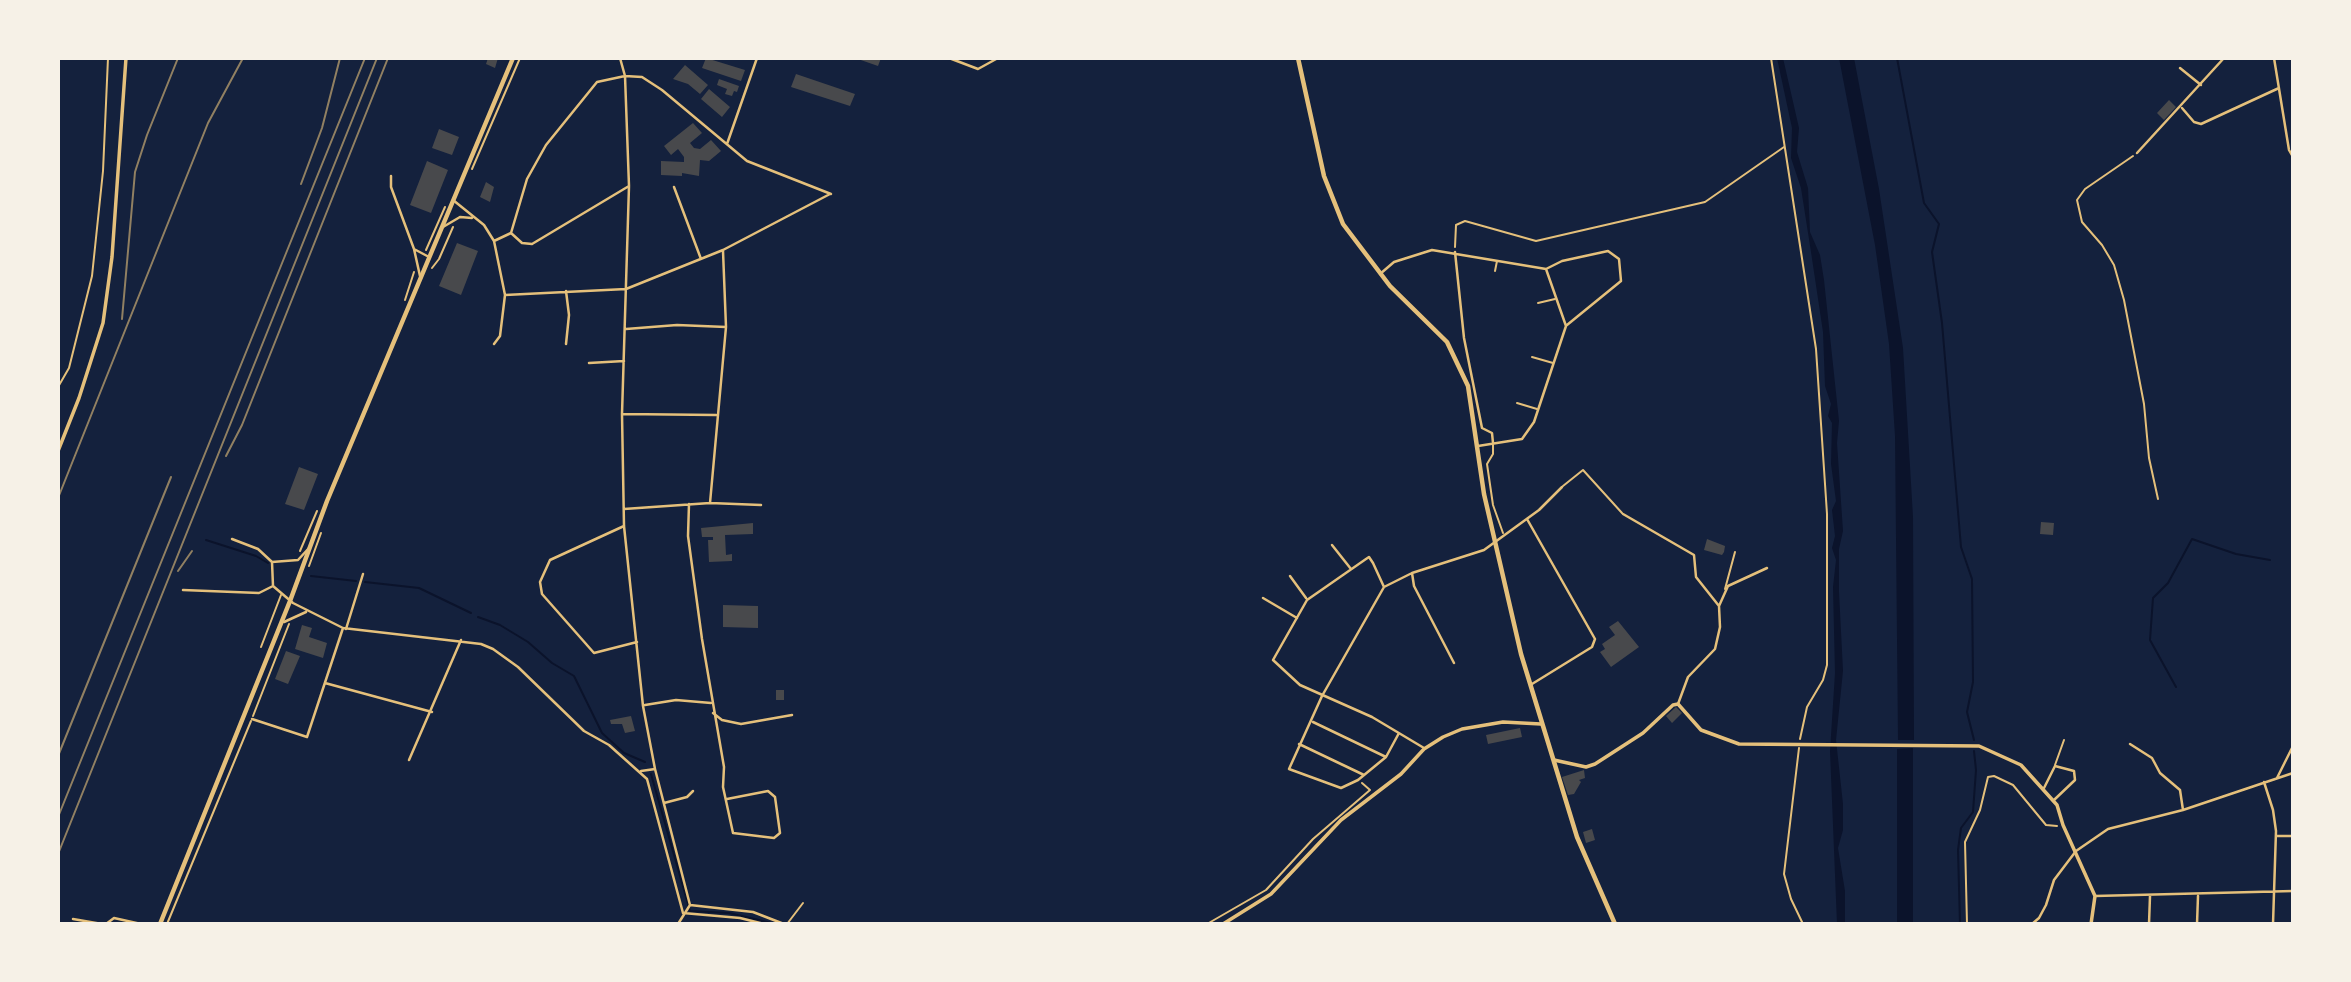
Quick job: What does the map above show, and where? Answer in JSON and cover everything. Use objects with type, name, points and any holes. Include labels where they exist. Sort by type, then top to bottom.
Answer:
[{"type":"main road","points":[[160,924],[309,548],[513,58]]},
{"type":"main road","points":[[1298,58],[1331,196],[1343,224],[1380,274],[1439,333],[1452,351],[1468,386],[1485,494],[1529,685],[1577,837],[1615,924]]},
{"type":"street","points":[[58,451],[79,398],[103,323],[112,257],[126,58]]},
{"type":"street","points":[[620,58],[625,76],[629,186],[622,414],[624,526],[643,706],[655,769],[690,905]]},
{"type":"street","points":[[727,145],[757,58]]},
{"type":"street","points":[[949,58],[978,69],[998,58]]},
{"type":"street","points":[[2137,153],[2224,58]]},
{"type":"street","points":[[2274,58],[2289,149],[2293,157]]},
{"type":"street","points":[[2180,68],[2201,85]]},
{"type":"street","points":[[505,295],[626,289],[723,250],[831,194],[747,161],[662,90],[642,77],[625,76],[597,82],[546,145],[527,179],[512,233]]},
{"type":"street","points":[[2181,107],[2194,122],[2201,124],[2279,88]]},
{"type":"street","points":[[391,176],[393,194],[414,248],[421,281]]},
{"type":"street","points":[[512,233],[522,243],[532,244],[629,186]]},
{"type":"street","points":[[674,187],[701,259]]},
{"type":"street","points":[[453,201],[475,218],[494,241],[505,295],[500,336],[494,344]]},
{"type":"street","points":[[443,228],[453,220],[475,218]]},
{"type":"street","points":[[494,241],[512,233]]},
{"type":"street","points":[[414,248],[431,257]]},
{"type":"street","points":[[710,503],[726,327],[723,250]]},
{"type":"street","points":[[1380,274],[1391,263],[1416,253],[1455,252],[1546,269],[1562,261],[1608,251],[1619,259],[1620,281],[1566,326],[1529,433],[1522,439],[1478,446]]},
{"type":"street","points":[[1455,252],[1468,353],[1482,428],[1492,433],[1493,444]]},
{"type":"street","points":[[1546,269],[1566,326]]},
{"type":"street","points":[[566,291],[569,315],[566,344]]},
{"type":"street","points":[[626,329],[677,325],[726,327]]},
{"type":"street","points":[[589,363],[624,360]]},
{"type":"street","points":[[622,414],[716,415]]},
{"type":"street","points":[[1399,733],[1386,757],[1359,780],[1337,789],[1289,769],[1299,744],[1313,722],[1322,696],[1384,587],[1412,573],[1479,552],[1527,519],[1562,487]]},
{"type":"street","points":[[624,509],[710,503],[761,505]]},
{"type":"street","points":[[689,504],[688,536],[711,703],[724,767],[723,787],[733,833],[774,838],[780,833],[775,797],[768,791],[727,799]]},
{"type":"street","points":[[1623,514],[1693,555],[1696,577],[1719,606]]},
{"type":"street","points":[[1527,519],[1595,639],[1592,647],[1529,685]]},
{"type":"street","points":[[624,526],[550,560],[540,582],[542,594],[594,653],[637,642]]},
{"type":"street","points":[[232,539],[258,549],[272,562],[273,586],[281,595],[344,629],[461,640],[493,649],[584,730],[610,745],[647,779],[684,912]]},
{"type":"street","points":[[1332,545],[1351,569]]},
{"type":"street","points":[[272,562],[298,559],[309,548]]},
{"type":"street","points":[[1384,587],[1369,557],[1307,600],[1273,660],[1300,685],[1372,717],[1424,749]]},
{"type":"street","points":[[1678,704],[1688,677],[1715,649],[1720,627],[1719,606],[1725,589],[1751,573],[1767,568]]},
{"type":"street","points":[[1412,573],[1415,586],[1454,663]]},
{"type":"street","points":[[252,719],[307,737],[363,574]]},
{"type":"street","points":[[1290,576],[1307,600]]},
{"type":"street","points":[[183,590],[259,593],[273,586]]},
{"type":"street","points":[[1263,598],[1297,618]]},
{"type":"street","points":[[281,624],[307,611]]},
{"type":"street","points":[[409,760],[461,640]]},
{"type":"street","points":[[325,683],[432,712]]},
{"type":"street","points":[[643,706],[676,701],[711,703]]},
{"type":"street","points":[[1678,704],[1701,730],[1726,741],[1938,744],[1979,746],[2001,754],[2021,765],[2054,800],[2095,896],[2091,924]]},
{"type":"street","points":[[1552,760],[1586,767],[1595,764],[1626,745],[1672,705],[1678,704]]},
{"type":"street","points":[[713,713],[722,720],[741,724],[792,715]]},
{"type":"street","points":[[1313,722],[1386,757]]},
{"type":"street","points":[[1223,924],[1272,894],[1341,820],[1401,774],[1424,749],[1462,729],[1503,722],[1541,724]]},
{"type":"street","points":[[1299,744],[1364,775]]},
{"type":"street","points":[[2130,744],[2152,758],[2160,773],[2180,790],[2183,810]]},
{"type":"street","points":[[2277,778],[2293,746]]},
{"type":"street","points":[[2044,788],[2055,766],[2069,767],[2074,771],[2075,780],[2054,800]]},
{"type":"street","points":[[640,771],[655,769]]},
{"type":"street","points":[[2032,924],[2046,905],[2054,880],[2076,851],[2118,824],[2183,810],[2293,773]]},
{"type":"street","points":[[2264,782],[2273,810],[2276,836],[2273,924]]},
{"type":"street","points":[[664,803],[687,797],[693,791]]},
{"type":"street","points":[[2276,836],[2293,836]]},
{"type":"street","points":[[2095,896],[2293,891]]},
{"type":"street","points":[[2197,924],[2198,894]]},
{"type":"street","points":[[2149,924],[2150,896]]},
{"type":"street","points":[[678,924],[690,905]]},
{"type":"street","points":[[690,905],[752,912],[786,924]]},
{"type":"street","points":[[684,912],[740,918],[764,924]]},
{"type":"street","points":[[74,919],[104,924],[114,918],[141,924]]},
{"type":"lane","points":[[1495,271],[1497,260]]},
{"type":"lane","points":[[1538,303],[1556,298]]},
{"type":"lane","points":[[1532,357],[1554,363]]},
{"type":"lane","points":[[1517,403],[1538,410]]},
{"type":"lane","points":[[1493,444],[1493,454],[1487,464],[1493,505],[1504,534]]},
{"type":"lane","points":[[1562,487],[1583,470],[1623,514]]},
{"type":"lane","points":[[1725,589],[1735,552]]},
{"type":"lane","points":[[261,647],[281,595]]},
{"type":"lane","points":[[2055,766],[2064,740]]},
{"type":"lane","points":[[786,924],[803,903]]},
{"type":"path","points":[[58,387],[69,368],[92,276],[103,171],[108,58]]},
{"type":"path","points":[[468,179],[520,58]]},
{"type":"path","points":[[1771,58],[1816,349],[1827,514],[1827,665],[1823,680],[1807,707],[1799,744],[1784,874],[1791,899],[1803,924]]},
{"type":"path","points":[[1455,252],[1456,225],[1465,221],[1536,242],[1705,202],[1784,146]]},
{"type":"path","points":[[2137,153],[2085,189],[2077,200],[2082,222],[2102,245],[2114,265],[2124,300],[2144,404],[2148,458],[2158,499]]},
{"type":"path","points":[[431,268],[439,260],[453,220]]},
{"type":"path","points":[[299,555],[309,530]]},
{"type":"path","points":[[307,569],[320,541]]},
{"type":"path","points":[[167,924],[288,631],[289,619]]},
{"type":"path","points":[[1967,924],[1965,842],[1980,810],[1988,777],[1994,776],[2013,785],[2050,828],[2063,825]]},
{"type":"path","points":[[1208,924],[1266,890],[1313,839],[1370,790],[1359,780]]},
{"type":"water","points":[[1777,58],[1783,58],[1799,128],[1797,152],[1808,188],[1810,232],[1820,255],[1824,280],[1839,421],[1837,443],[1843,531],[1839,549],[1839,592],[1843,671],[1836,740],[1843,804],[1843,830],[1838,848],[1845,891],[1845,924],[1837,924],[1830,751],[1835,673],[1833,587],[1836,560],[1832,548],[1835,536],[1832,510],[1836,501],[1831,464],[1832,423],[1828,416],[1831,404],[1825,386],[1823,332],[1801,188],[1791,158],[1792,128]]},
{"type":"water","points":[[1839,58],[1854,58],[1879,189],[1903,348],[1913,517],[1914,740],[1898,740],[1895,436],[1889,344],[1875,245]]},
{"type":"water","points":[[1913,748],[1913,924],[1897,924],[1897,749]]},
{"type":"building","points":[[488,58],[498,58],[495,68],[486,64]]},
{"type":"building","points":[[706,58],[745,70],[741,81],[702,68]]},
{"type":"building","points":[[855,58],[881,58],[878,66]]},
{"type":"building","points":[[685,65],[708,85],[700,94],[688,84],[673,79]]},
{"type":"building","points":[[796,74],[855,94],[850,106],[791,87]]},
{"type":"building","points":[[719,79],[739,86],[737,92],[734,91],[732,96],[725,94],[727,89],[717,85]]},
{"type":"building","points":[[709,89],[730,107],[722,117],[701,99]]},
{"type":"building","points":[[2169,100],[2176,107],[2164,120],[2157,113]]},
{"type":"building","points":[[693,123],[702,133],[690,143],[694,148],[700,149],[711,140],[721,151],[709,161],[700,160],[699,176],[682,173],[682,176],[661,175],[661,161],[684,162],[678,149],[671,155],[664,146]]},
{"type":"building","points":[[439,129],[459,137],[452,155],[432,148]]},
{"type":"building","points":[[427,161],[448,170],[431,213],[410,205]]},
{"type":"building","points":[[486,182],[494,187],[490,202],[480,197]]},
{"type":"building","points":[[457,243],[478,251],[461,295],[439,286]]},
{"type":"building","points":[[299,467],[318,474],[304,510],[285,504]]},
{"type":"building","points":[[2041,522],[2054,523],[2053,535],[2040,534]]},
{"type":"building","points":[[753,523],[753,534],[725,535],[726,555],[732,554],[732,561],[709,562],[708,540],[713,540],[713,537],[702,537],[701,528]]},
{"type":"building","points":[[1707,539],[1725,546],[1722,555],[1704,550]]},
{"type":"building","points":[[723,605],[758,606],[758,628],[723,627]]},
{"type":"building","points":[[1618,621],[1639,647],[1611,667],[1600,652],[1605,649],[1602,644],[1615,635],[1609,627]]},
{"type":"building","points":[[302,625],[312,628],[309,637],[327,643],[323,658],[295,649]]},
{"type":"building","points":[[286,651],[300,656],[288,684],[275,679]]},
{"type":"building","points":[[776,690],[784,690],[784,700],[776,700]]},
{"type":"building","points":[[1676,707],[1682,713],[1672,723],[1666,716]]},
{"type":"building","points":[[631,716],[635,731],[625,733],[622,724],[611,724],[610,720]]},
{"type":"building","points":[[1520,728],[1522,737],[1488,744],[1486,735]]},
{"type":"building","points":[[1584,770],[1585,778],[1579,780],[1581,782],[1574,794],[1568,795],[1562,777]]},
{"type":"building","points":[[1592,829],[1595,840],[1586,843],[1583,832]]},
{"type":"waterway","points":[[1897,58],[1924,203],[1939,224],[1932,252],[1942,323],[1961,547],[1972,579],[1973,682],[1967,712],[1974,740]]},
{"type":"waterway","points":[[2176,687],[2150,640],[2153,598],[2168,583],[2192,539],[2236,554],[2270,560]]},
{"type":"waterway","points":[[206,540],[256,556],[268,563]]},
{"type":"waterway","points":[[311,576],[356,581]]},
{"type":"waterway","points":[[365,582],[419,588],[471,613]]},
{"type":"waterway","points":[[478,617],[500,625],[528,642],[552,663],[574,676],[602,733],[624,753],[645,762]]},
{"type":"waterway","points":[[1960,924],[1958,850],[1961,828],[1973,812],[1976,770],[1974,751]]},
{"type":"waterway","points":[[651,774],[690,911],[729,913],[776,924]]},
{"type":"railway","points":[[122,319],[135,172],[178,58]]},
{"type":"railway","points":[[58,498],[208,123],[243,58]]},
{"type":"railway","points":[[301,184],[322,128],[340,58]]},
{"type":"railway","points":[[58,817],[365,58]]},
{"type":"railway","points":[[58,854],[377,58]]},
{"type":"railway","points":[[226,456],[242,425],[388,58]]},
{"type":"railway","points":[[58,756],[171,477]]},
{"type":"railway","points":[[178,571],[192,551]]}]
